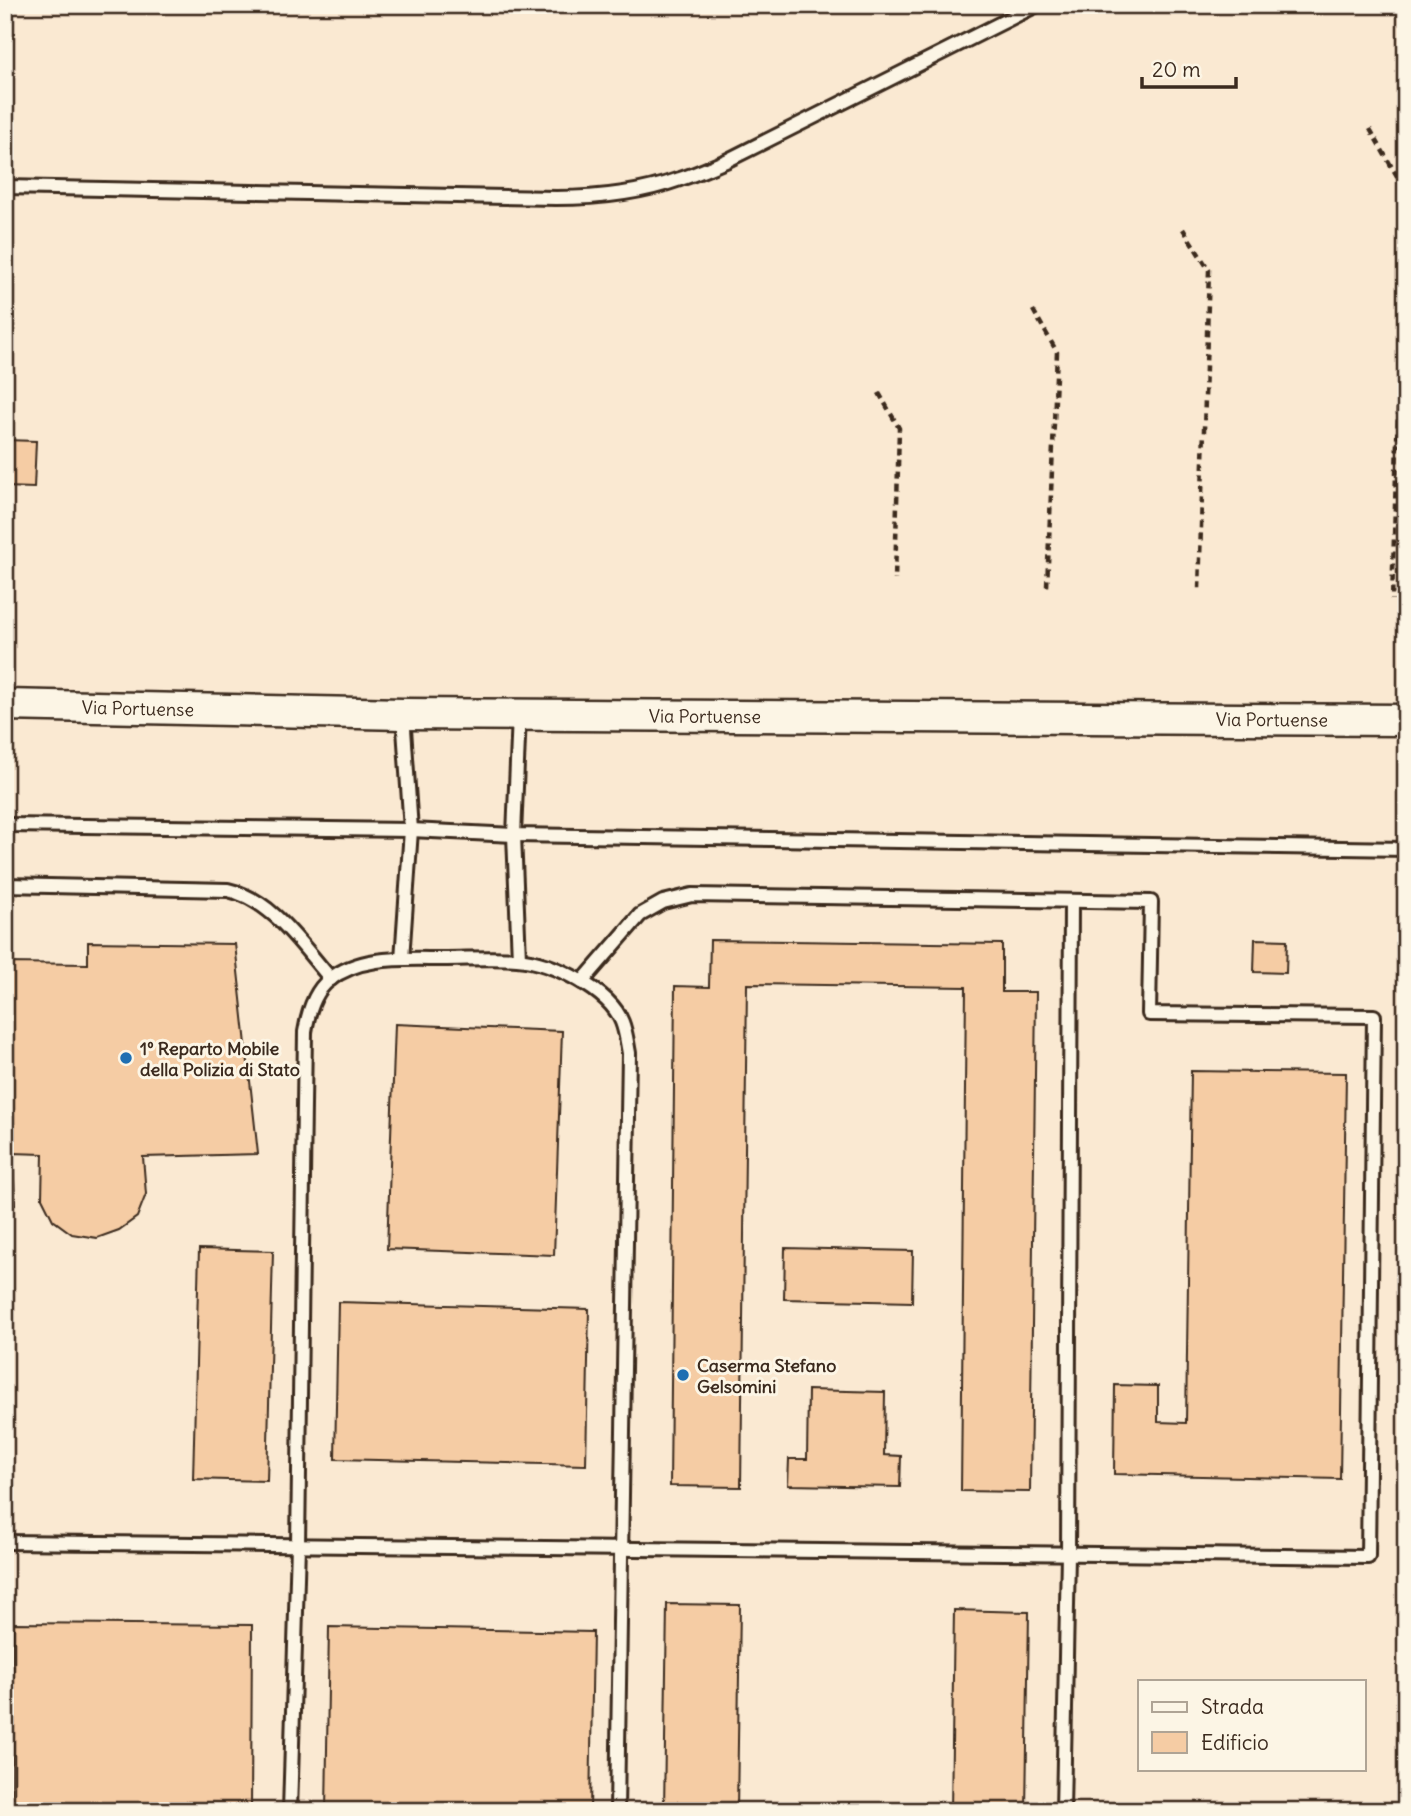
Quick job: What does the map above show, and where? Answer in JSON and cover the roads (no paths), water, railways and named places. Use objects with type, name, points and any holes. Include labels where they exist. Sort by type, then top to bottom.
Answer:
[{"type":"street","name":"Via Portuense","points":[[5,705],[403,714],[1406,720]]},
{"type":"lane","points":[[5,187],[556,198],[592,197],[643,190],[679,180],[726,161],[1037,5]]},
{"type":"lane","points":[[402,959],[411,830],[403,714]]},
{"type":"lane","points":[[519,714],[514,835],[519,959]]},
{"type":"lane","points":[[5,825],[1406,849]]},
{"type":"lane","points":[[5,885],[236,892],[253,899],[274,914],[331,979]]},
{"type":"lane","points":[[5,1542],[1368,1557],[1374,1016],[1149,1014],[1152,902],[692,895],[663,902],[640,915],[582,982]]},
{"type":"lane","points":[[1063,1811],[1068,1553],[1071,902]]},
{"type":"lane","points":[[290,1811],[298,1545],[303,1043],[307,1020],[316,997],[331,979],[365,963],[402,959],[519,959],[561,971],[606,999],[622,1022],[629,1053],[617,1811]]},
{"type":"place","name":"1º Reparto Mobile della Polizia di Stato","points":[[126,1058]]},
{"type":"place","name":"Caserma Stefano Gelsomini","points":[[683,1375]]}]
